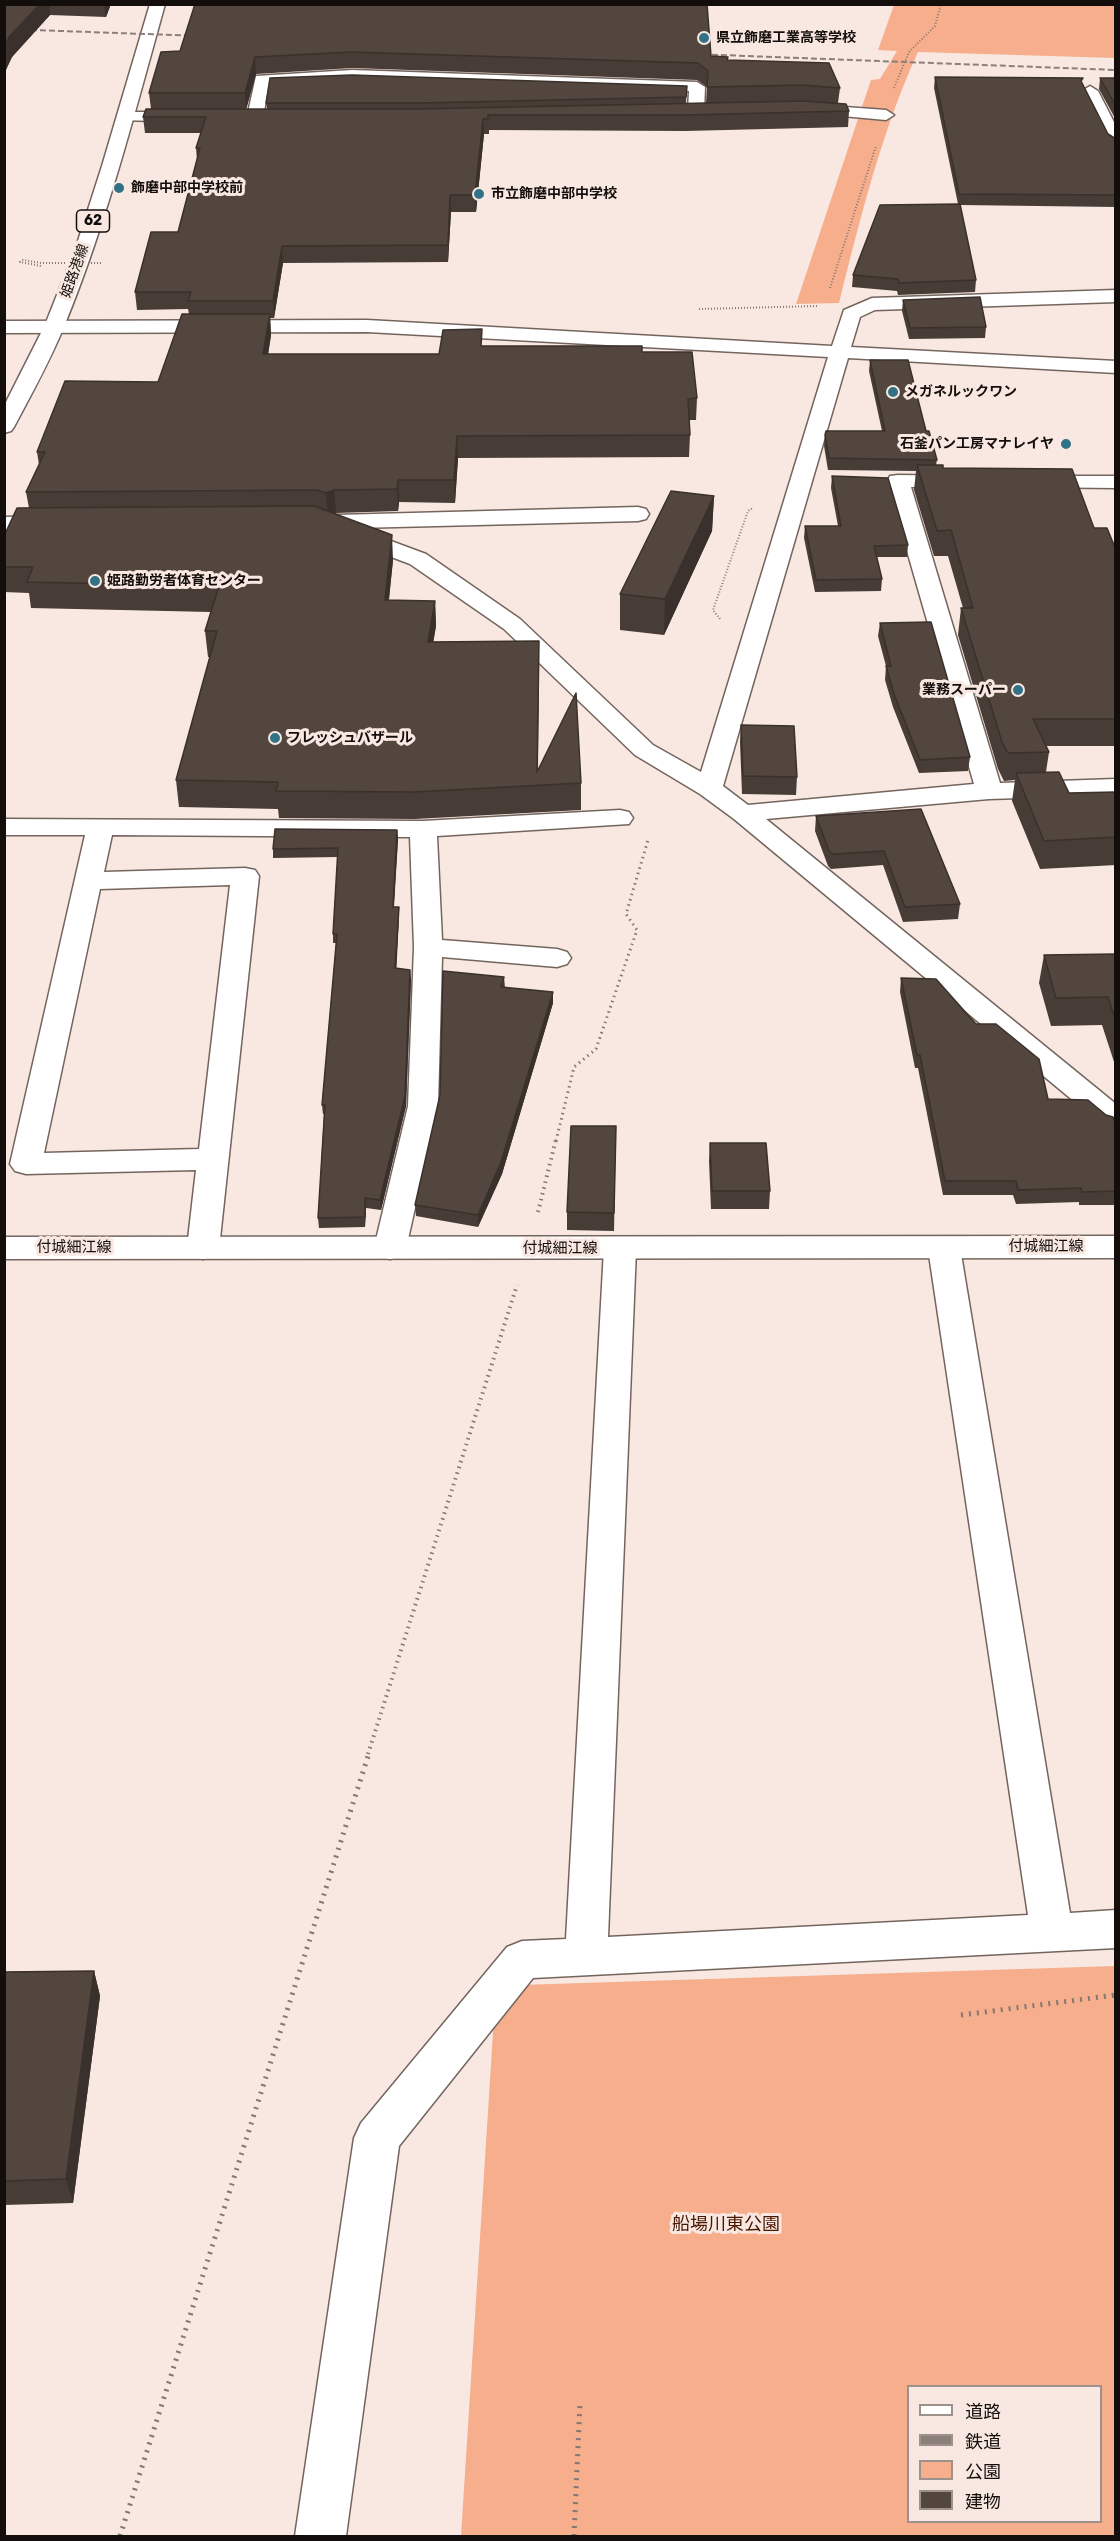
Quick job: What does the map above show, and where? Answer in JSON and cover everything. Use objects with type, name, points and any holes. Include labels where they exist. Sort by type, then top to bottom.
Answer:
[{"type":"street","name":"姫路港線","points":[[4,428],[54,327],[82,256],[126,117],[158,4]]},
{"type":"street","points":[[255,117],[262,79],[352,75],[697,87],[696,111]]},
{"type":"street","points":[[1090,90],[1116,144]]},
{"type":"street","points":[[790,109],[886,115]]},
{"type":"street","points":[[126,117],[208,117]]},
{"type":"street","points":[[709,788],[813,478],[851,314],[872,304],[1116,296]]},
{"type":"street","points":[[4,327],[367,326],[841,350],[1116,367]]},
{"type":"street","points":[[981,481],[888,481],[989,791]]},
{"type":"street","points":[[1005,482],[1114,485]]},
{"type":"street","points":[[638,514],[313,522],[418,559],[512,624],[644,750],[709,788],[743,813],[1116,1120]]},
{"type":"street","points":[[4,524],[74,523]]},
{"type":"street","points":[[743,813],[989,791],[1116,787]]},
{"type":"street","points":[[4,827],[423,829],[620,818]]},
{"type":"street","points":[[100,827],[26,1164],[213,1159]]},
{"type":"street","points":[[390,1248],[423,1106],[428,947],[423,829]]},
{"type":"street","points":[[89,881],[245,876],[204,1248]]},
{"type":"street","points":[[428,947],[557,958]]},
{"type":"street","name":"付城細江線","points":[[4,1248],[1116,1247]]},
{"type":"street","points":[[944,1248],[1052,1931]]},
{"type":"street","points":[[586,1957],[620,1249]]},
{"type":"street","points":[[320,2536],[377,2138],[522,1960],[1116,1929]]},
{"type":"path","points":[[828,295],[909,51],[935,26],[940,4]]},
{"type":"path","points":[[47,268],[20,262],[23,260],[43,263],[103,263]]},
{"type":"path","points":[[120,2536],[528,1249],[574,1067],[596,1049],[637,930],[626,914],[648,838]]},
{"type":"path","points":[[961,2015],[1116,1995]]},
{"type":"path","points":[[574,2536],[580,2403]]},
{"type":"green space","points":[[894,5],[1115,5],[1115,58],[918,52],[893,112],[864,207],[839,303],[796,304],[871,80],[880,79],[897,51],[878,50]]},
{"type":"green space","name":"船場川東公園","points":[[1115,1966],[1115,2536],[461,2536],[494,2017],[520,1985]]},
{"type":"building","points":[[4,4],[40,4],[9,37],[4,48]]},
{"type":"building","points":[[195,4],[707,4],[711,56],[728,57],[727,60],[829,63],[840,88],[803,85],[707,87],[708,71],[698,63],[351,52],[255,57],[245,93],[149,93],[161,52],[180,51]]},
{"type":"building","points":[[352,75],[687,86],[686,97],[420,103],[266,103],[270,78]]},
{"type":"building","points":[[935,77],[1083,78],[1081,81],[1108,134],[1116,139],[1116,195],[959,194]]},
{"type":"building","points":[[1100,78],[1116,78],[1116,106]]},
{"type":"building","points":[[803,101],[846,104],[849,111],[685,115],[488,115],[488,119],[483,119],[475,195],[450,195],[448,245],[282,246],[273,301],[188,301],[191,292],[135,292],[151,232],[178,232],[200,148],[196,148],[206,117],[143,117],[146,109],[419,109]]},
{"type":"building","points":[[960,204],[976,280],[899,283],[898,279],[853,275],[880,205]]},
{"type":"building","points":[[980,297],[986,327],[910,328],[903,300]]},
{"type":"building","points":[[182,314],[270,314],[263,354],[439,354],[443,330],[482,329],[481,346],[642,346],[642,352],[692,352],[697,398],[688,399],[690,435],[457,436],[454,480],[398,480],[397,489],[334,490],[326,493],[317,490],[26,492],[45,452],[37,452],[65,381],[158,382]]},
{"type":"building","points":[[870,360],[908,360],[926,431],[929,431],[937,460],[829,458],[826,431],[885,431]]},
{"type":"building","points":[[917,465],[943,465],[943,468],[1072,469],[1094,528],[1107,528],[1116,550],[1116,719],[1033,719],[1049,752],[1008,753],[1002,742],[961,608],[973,608],[951,530],[937,531]]},
{"type":"building","points":[[832,476],[888,478],[908,545],[874,546],[882,579],[816,580],[805,526],[841,526]]},
{"type":"building","points":[[671,491],[714,496],[665,599],[620,594]]},
{"type":"building","points":[[314,506],[392,535],[385,600],[435,601],[428,642],[539,641],[537,772],[576,693],[581,783],[414,792],[276,791],[278,782],[176,780],[217,631],[205,631],[219,586],[27,582],[33,567],[4,567],[4,536],[17,508]]},
{"type":"building","points":[[931,622],[970,757],[920,760],[894,694],[886,666],[891,666],[880,623]]},
{"type":"building","points":[[741,725],[794,726],[797,777],[743,776]]},
{"type":"building","points":[[1059,772],[1069,793],[1116,792],[1116,837],[1044,841],[1016,773]]},
{"type":"building","points":[[921,809],[960,904],[905,907],[884,851],[833,854],[829,851],[816,816]]},
{"type":"building","points":[[275,829],[397,830],[393,907],[399,907],[395,968],[410,970],[405,1096],[380,1200],[365,1198],[365,1217],[318,1218],[325,1105],[322,1105],[337,934],[333,934],[338,848],[273,849]]},
{"type":"building","points":[[1116,954],[1116,1022],[1108,997],[1056,998],[1044,955]]},
{"type":"building","points":[[443,971],[504,977],[501,987],[553,992],[501,1162],[478,1215],[415,1205],[440,1095]]},
{"type":"building","points":[[901,978],[936,979],[976,1024],[996,1024],[1039,1059],[1048,1099],[1088,1100],[1106,1115],[1113,1117],[1116,1126],[1116,1191],[1082,1192],[1081,1188],[1018,1190],[1016,1181],[945,1181],[920,1055],[917,1055]]},
{"type":"building","points":[[571,1126],[616,1126],[614,1213],[567,1212]]},
{"type":"building","points":[[710,1143],[766,1143],[770,1191],[712,1191]]},
{"type":"building","points":[[94,1971],[66,2179],[4,2181],[4,1972]]},
{"type":"railway","points":[[4,29],[202,36]]},
{"type":"railway","points":[[694,54],[1116,70]]},
{"type":"place","name":"県立飾磨工業高等学校","points":[[704,38]]},
{"type":"place","name":"飾磨中部中学校前","points":[[119,188]]},
{"type":"place","name":"市立飾磨中部中学校","points":[[479,194]]},
{"type":"place","name":"メガネルックワン","points":[[893,392]]},
{"type":"place","name":"石釜パン工房マナレイヤ","points":[[1066,444]]},
{"type":"place","name":"姫路勤労者体育センター","points":[[95,581]]},
{"type":"place","name":"業務スーパー","points":[[1018,690]]},
{"type":"place","name":"フレッシュバザール","points":[[275,738]]}]
